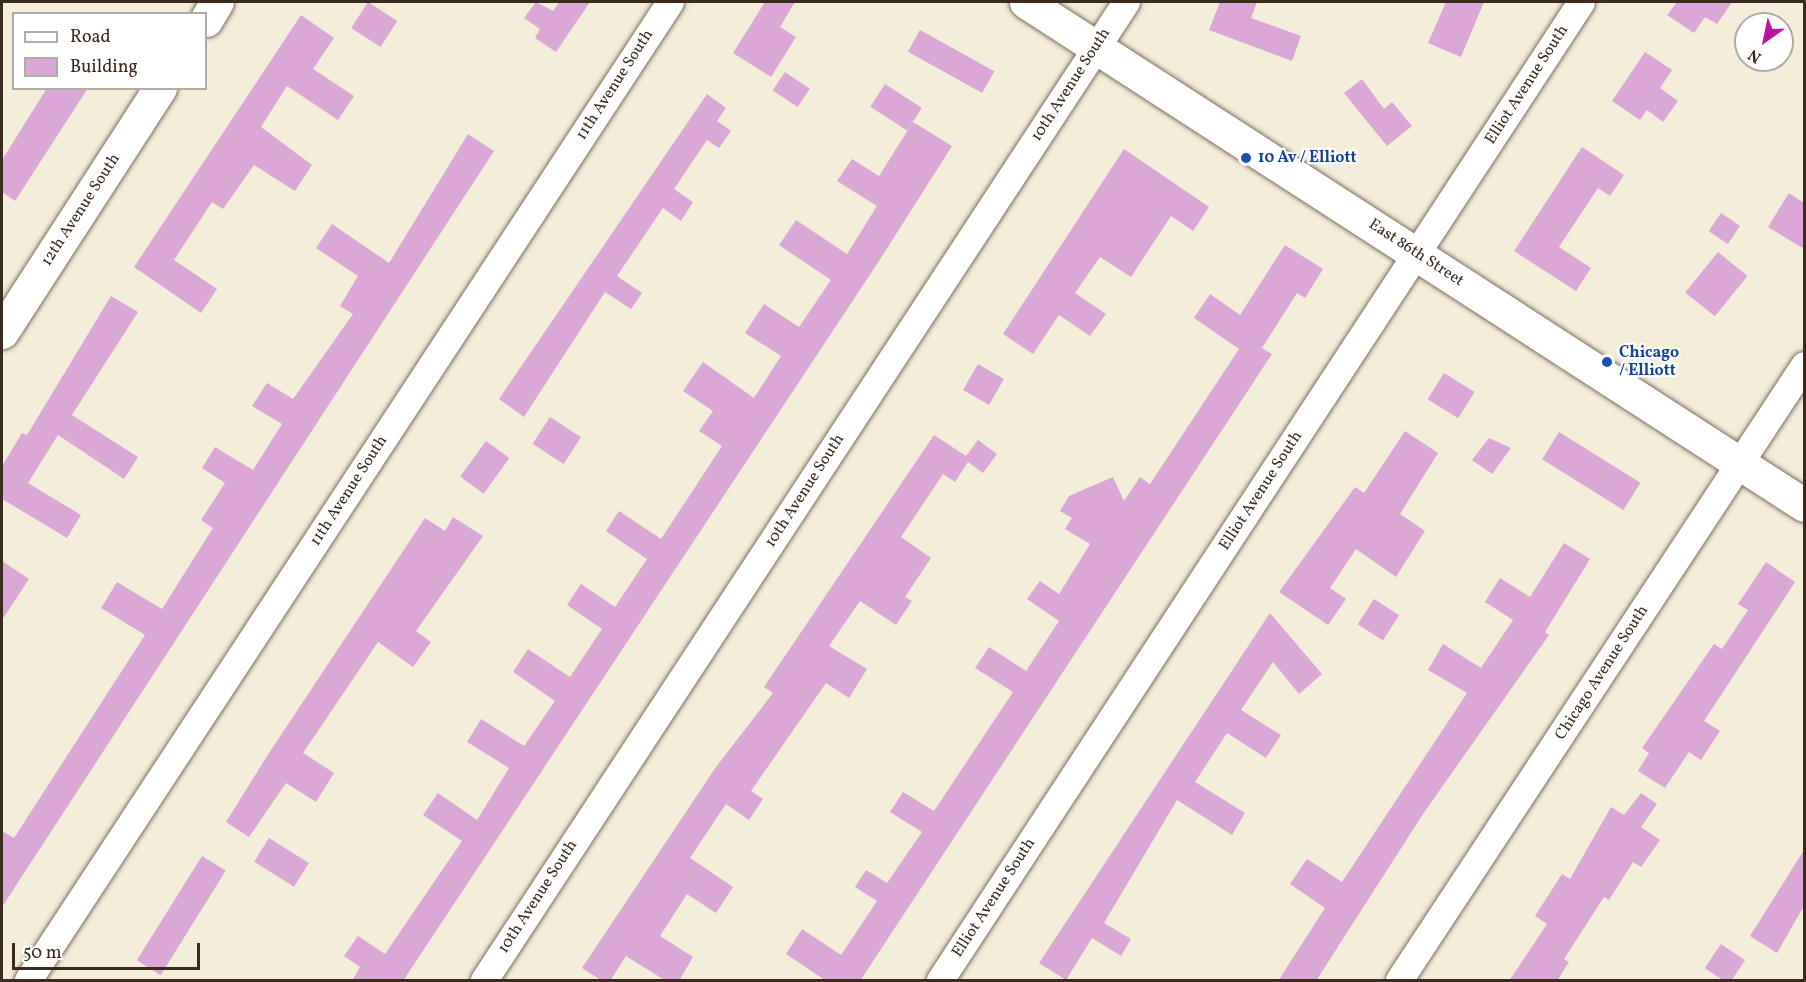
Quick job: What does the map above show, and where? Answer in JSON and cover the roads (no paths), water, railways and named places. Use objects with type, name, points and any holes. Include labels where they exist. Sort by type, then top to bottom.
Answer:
[{"type":"street","points":[[207,18],[217,2]]},
{"type":"street","name":"11th Avenue South","points":[[28,981],[670,2]]},
{"type":"street","name":"East 86th Street","points":[[1026,2],[1804,505]]},
{"type":"street","name":"10th Avenue South","points":[[484,981],[1126,2]]},
{"type":"street","name":"Elliot Avenue South","points":[[940,981],[1581,2]]},
{"type":"street","name":"12th Avenue South","points":[[2,332],[159,90]]},
{"type":"street","name":"Chicago Avenue South","points":[[1399,981],[1804,365]]},
{"type":"place","name":"10 Av / Elliott","points":[[1246,158]]},
{"type":"place","name":"Chicago / Elliott","points":[[1607,362]]}]
